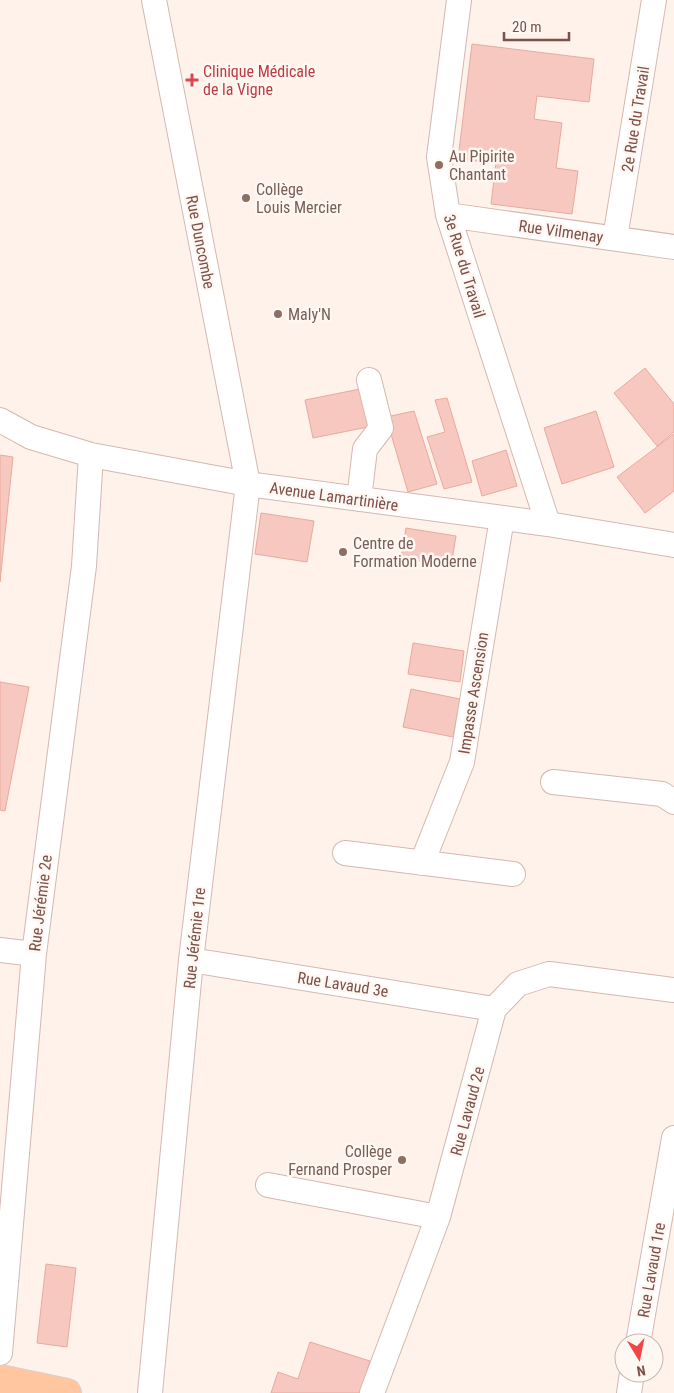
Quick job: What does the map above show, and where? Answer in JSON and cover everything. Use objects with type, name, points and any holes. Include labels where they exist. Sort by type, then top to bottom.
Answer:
[{"type":"main road","points":[[0,1379],[67,1393]]},
{"type":"street","name":"Rue Duncombe","points":[[154,0],[248,484]]},
{"type":"street","name":"3e Rue du Travail","points":[[459,0],[439,157],[448,215],[548,524]]},
{"type":"street","name":"2e Rue du Travail","points":[[615,238],[654,0]]},
{"type":"street","name":"Rue Vilmenay","points":[[448,215],[674,247]]},
{"type":"street","points":[[359,499],[365,449],[380,428],[369,380]]},
{"type":"street","name":"Avenue Lamartinière","points":[[0,420],[31,437],[91,454],[248,484],[548,524],[674,545]]},
{"type":"street","name":"Rue Jérémie 2e","points":[[0,1353],[9,1125],[34,954],[84,566],[91,454]]},
{"type":"street","name":"Rue Jérémie 1re","points":[[150,1393],[192,960],[248,484]]},
{"type":"street","name":"Impasse Ascension","points":[[422,863],[462,762],[502,518]]},
{"type":"street","points":[[553,782],[662,794],[674,802]]},
{"type":"street","points":[[345,854],[513,874]]},
{"type":"street","points":[[0,950],[34,954]]},
{"type":"street","name":"Rue Lavaud 3e","points":[[192,960],[494,1009]]},
{"type":"street","name":"Rue Lavaud 2e","points":[[372,1393],[438,1217],[494,1009],[518,984],[549,974],[674,990]]},
{"type":"street","name":"Rue Lavaud 1re","points":[[640,1333],[674,1138]]},
{"type":"street","points":[[268,1185],[438,1217]]},
{"type":"building","points":[[472,44],[594,59],[589,102],[537,96],[534,119],[562,123],[556,168],[578,171],[572,214],[491,204],[496,163],[458,159]]},
{"type":"building","points":[[645,368],[674,404],[674,432],[657,446],[614,393]]},
{"type":"building","points":[[360,389],[368,427],[313,438],[305,400]]},
{"type":"building","points":[[447,398],[472,482],[444,489],[427,437],[445,432],[435,400]]},
{"type":"building","points":[[414,411],[437,484],[408,492],[386,417]]},
{"type":"building","points":[[596,411],[614,467],[562,484],[544,428]]},
{"type":"building","points":[[674,434],[674,491],[645,513],[617,477]]},
{"type":"building","points":[[506,450],[517,486],[482,496],[472,461]]},
{"type":"building","points":[[0,455],[13,457],[0,582]]},
{"type":"building","points":[[261,513],[314,521],[307,562],[255,554]]},
{"type":"building","points":[[406,528],[456,536],[451,566],[401,558]]},
{"type":"building","points":[[413,643],[464,651],[460,682],[408,674]]},
{"type":"building","points":[[0,682],[29,687],[5,811],[0,810]]},
{"type":"building","points":[[411,689],[460,699],[453,737],[403,727]]},
{"type":"building","points":[[46,1264],[76,1268],[67,1347],[37,1343]]},
{"type":"building","points":[[310,1342],[370,1361],[360,1393],[271,1393],[278,1372],[298,1379]]},
{"type":"place","name":"Clinique Médicale de la Vigne","points":[[192,80]]},
{"type":"place","name":"Au Pipirite Chantant","points":[[439,165]]},
{"type":"place","name":"Collège Louis Mercier","points":[[246,198]]},
{"type":"place","name":"Maly'N","points":[[278,314]]},
{"type":"place","name":"Centre de Formation Moderne","points":[[343,552]]},
{"type":"place","name":"Collège Fernand Prosper","points":[[402,1160]]}]
